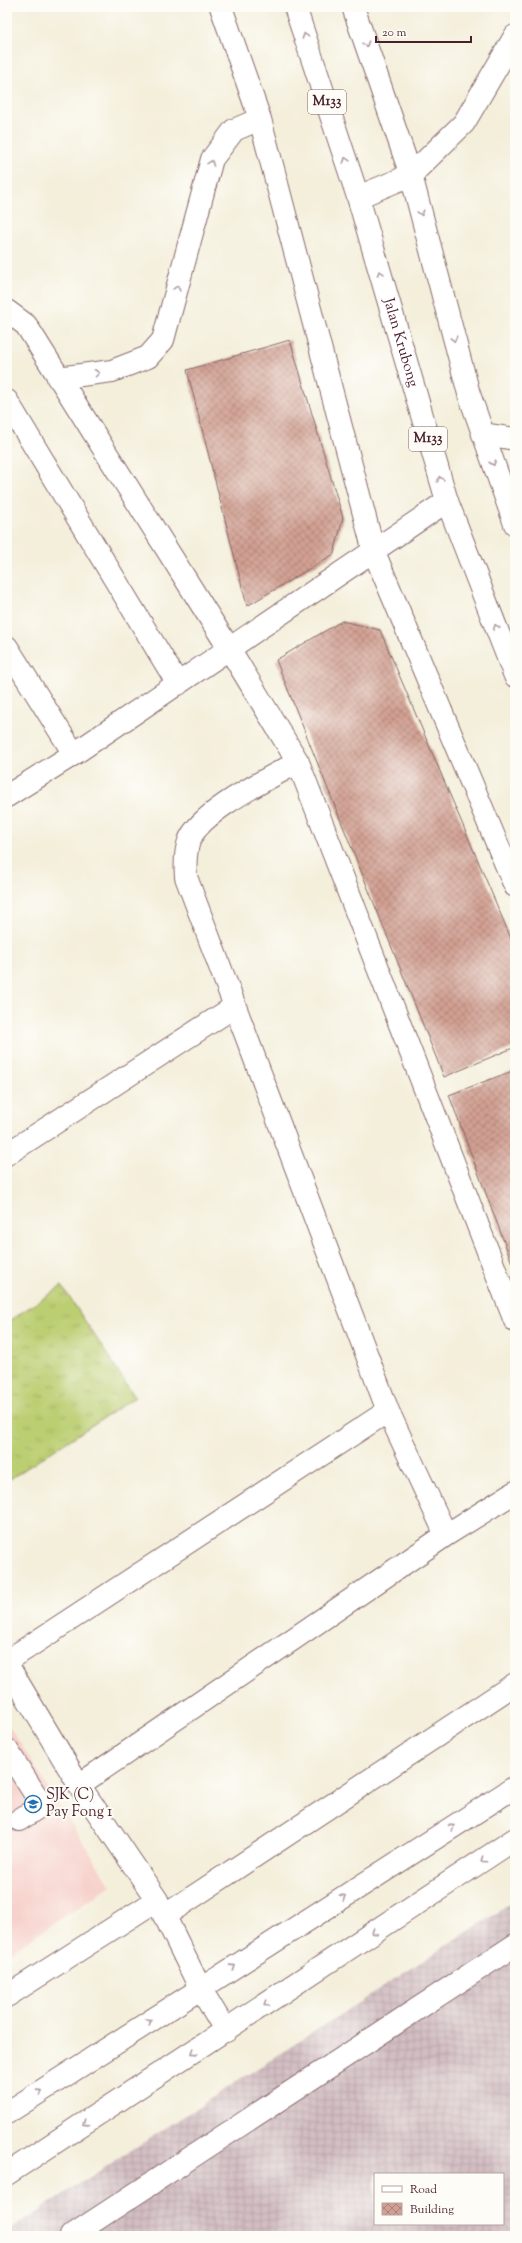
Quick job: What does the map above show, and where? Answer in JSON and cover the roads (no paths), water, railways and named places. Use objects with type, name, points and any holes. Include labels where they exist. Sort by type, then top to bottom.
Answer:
[{"type":"street","points":[[221,7],[260,119],[374,552],[515,886]]},
{"type":"street","name":"Jalan Krubong","points":[[295,7],[358,197],[447,502],[515,676]]},
{"type":"street","points":[[353,7],[411,175],[469,394],[515,524]]},
{"type":"street","points":[[358,197],[411,175],[464,124],[515,36]]},
{"type":"street","points":[[58,378],[112,371],[148,357],[163,340],[212,159],[234,130],[260,119]]},
{"type":"street","points":[[7,311],[26,325],[230,650],[298,762],[515,1322]]},
{"type":"street","points":[[7,402],[178,684]]},
{"type":"street","points":[[483,434],[515,439]]},
{"type":"street","points":[[7,796],[74,754],[230,650],[447,502]]},
{"type":"street","points":[[7,647],[74,754]]},
{"type":"street","points":[[298,762],[220,808],[202,822],[190,840],[184,859],[186,877],[388,1411],[446,1535]]},
{"type":"street","points":[[7,1154],[234,1007]]},
{"type":"street","points":[[7,1661],[388,1411]]},
{"type":"street","points":[[79,1785],[446,1535],[515,1492]]},
{"type":"street","points":[[7,1664],[79,1785],[160,1908],[200,1988],[226,2031]]},
{"type":"street","points":[[7,1996],[160,1908],[515,1684]]},
{"type":"street","points":[[7,1750],[42,1804],[19,1820]]},
{"type":"street","points":[[7,2113],[515,1787]]},
{"type":"street","points":[[7,2174],[515,1839]]},
{"type":"street","points":[[71,2236],[515,1945]]},
{"type":"place","name":"SJK (C) Pay Fong 1","points":[[33,1804]]}]
